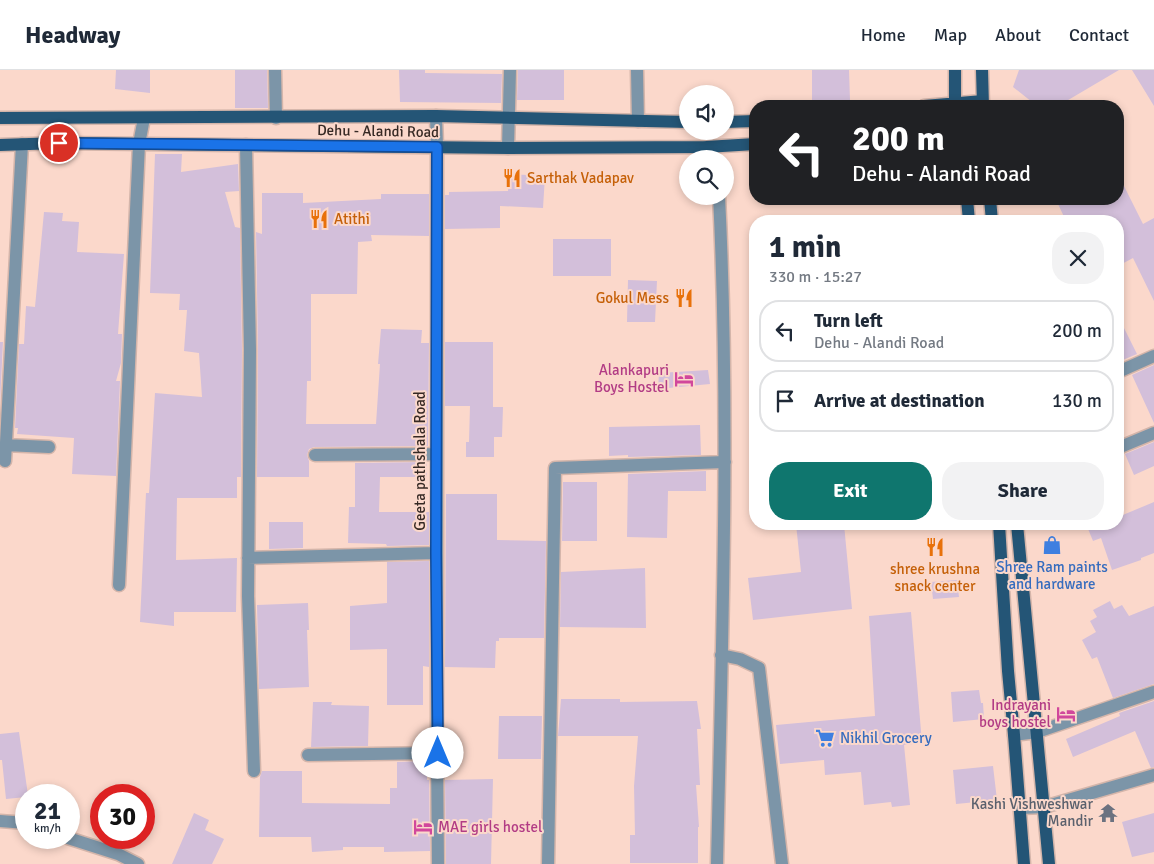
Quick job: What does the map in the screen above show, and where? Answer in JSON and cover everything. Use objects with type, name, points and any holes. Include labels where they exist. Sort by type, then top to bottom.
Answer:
[{"type":"main road","points":[[955,100],[956,70]]},
{"type":"main road","points":[[982,70],[983,100]]},
{"type":"main road","name":"Dehu - Alandi Road","points":[[0,118],[436,116],[679,122]]},
{"type":"main road","points":[[734,122],[749,121]]},
{"type":"main road","name":"Dehu - Alandi Road","points":[[0,145],[59,143],[437,147],[679,152]]},
{"type":"main road","name":"Dehu - Alandi Road","points":[[723,150],[749,145]]},
{"type":"main road","points":[[999,530],[1008,671],[1024,864]]},
{"type":"main road","points":[[1019,530],[1049,864]]},
{"type":"main road","points":[[1008,671],[1031,670]]},
{"type":"street","points":[[276,70],[276,118]]},
{"type":"street","points":[[508,148],[510,70]]},
{"type":"street","points":[[637,70],[638,121]]},
{"type":"street","name":"Geeta pathshala Road","points":[[436,116],[438,864]]},
{"type":"street","points":[[119,585],[139,144],[144,118]]},
{"type":"street","points":[[4,461],[22,144]]},
{"type":"street","points":[[246,145],[250,350],[248,596],[254,771]]},
{"type":"street","points":[[717,864],[725,462],[725,346],[719,205]]},
{"type":"street","points":[[1124,369],[1154,356]]},
{"type":"street","points":[[1124,446],[1154,433]]},
{"type":"street","points":[[5,445],[49,447]]},
{"type":"street","points":[[316,455],[436,454]]},
{"type":"street","points":[[548,864],[555,468],[725,462]]},
{"type":"street","points":[[248,558],[436,553]]},
{"type":"street","points":[[721,654],[740,659],[759,668],[782,864]]},
{"type":"street","points":[[1014,735],[1037,732],[1154,692]]},
{"type":"street","points":[[308,755],[438,753]]},
{"type":"street","points":[[1020,808],[1044,807],[1154,775]]},
{"type":"street","points":[[0,821],[15,822]]},
{"type":"street","points":[[80,842],[118,854],[138,864]]},
{"type":"building","points":[[116,70],[150,70],[150,93],[115,89]]},
{"type":"building","points":[[235,70],[267,70],[268,108],[235,108]]},
{"type":"building","points":[[399,70],[425,70],[425,73],[502,74],[501,103],[400,102]]},
{"type":"building","points":[[518,70],[564,70],[564,100],[517,100]]},
{"type":"building","points":[[812,70],[849,70],[850,100],[812,100]]},
{"type":"building","points":[[1019,70],[1119,70],[1068,100],[1029,100],[1013,87]]},
{"type":"building","points":[[1132,70],[1154,70],[1154,106]]},
{"type":"building","points":[[155,154],[182,154],[181,172],[238,164],[239,191],[225,192],[235,227],[240,228],[242,350],[241,477],[237,477],[237,498],[177,498],[176,560],[237,558],[236,612],[174,612],[174,626],[140,622],[146,493],[149,493],[155,393],[202,397],[199,353],[184,351],[187,310],[179,310],[180,294],[150,293]]},
{"type":"building","points":[[509,174],[545,176],[543,208],[500,206],[500,228],[445,229],[445,195],[449,195],[449,192],[508,191]]},
{"type":"building","points":[[1124,186],[1143,224],[1154,218],[1154,301],[1133,258],[1124,263],[1124,215],[1063,215],[1058,205],[1124,205]]},
{"type":"building","points":[[262,193],[303,193],[303,203],[381,199],[381,194],[429,194],[429,236],[371,235],[372,241],[358,242],[357,294],[311,294],[311,381],[307,381],[306,424],[376,424],[381,329],[422,330],[421,343],[429,343],[428,446],[314,447],[309,449],[307,455],[309,477],[257,477],[258,350],[256,232],[262,234]]},
{"type":"building","points":[[44,212],[63,213],[62,221],[79,222],[77,252],[124,254],[118,334],[122,334],[121,363],[116,381],[120,381],[116,476],[72,474],[74,438],[17,434],[18,428],[15,428],[19,344],[24,344],[26,306],[35,307]]},
{"type":"building","points":[[553,239],[611,239],[611,276],[553,276]]},
{"type":"building","points":[[628,280],[657,281],[655,322],[627,322]]},
{"type":"building","points":[[1124,328],[1137,354],[1124,359]]},
{"type":"building","points":[[0,342],[3,342],[0,403]]},
{"type":"building","points":[[445,342],[493,342],[493,407],[503,407],[502,437],[494,437],[494,457],[466,457],[466,442],[469,442],[470,406],[445,406]]},
{"type":"building","points":[[1154,365],[1154,423],[1132,375]]},
{"type":"building","name":"Alankapuri Boys Hostel","points":[[708,370],[710,384],[658,389],[659,373]]},
{"type":"building","points":[[700,425],[701,455],[609,456],[609,427]]},
{"type":"building","points":[[1154,442],[1154,466],[1134,475],[1125,454]]},
{"type":"building","points":[[427,462],[427,477],[380,477],[379,512],[429,512],[429,545],[387,546],[386,544],[348,543],[349,507],[355,507],[355,463]]},
{"type":"building","points":[[706,471],[706,491],[668,491],[667,538],[627,537],[628,474]]},
{"type":"building","points":[[563,482],[597,482],[597,541],[562,541]]},
{"type":"building","points":[[446,494],[497,494],[497,540],[546,541],[544,638],[499,638],[499,641],[496,641],[495,668],[445,667]]},
{"type":"building","points":[[1154,502],[1154,553],[1141,558],[1141,560],[1112,570],[1101,538],[1093,541],[1088,530],[1124,530],[1124,514]]},
{"type":"building","points":[[269,522],[303,522],[303,548],[269,549]]},
{"type":"building","points":[[797,530],[845,530],[852,609],[753,620],[748,578],[801,572]]},
{"type":"building","points":[[429,561],[429,667],[423,666],[423,705],[387,705],[387,649],[350,650],[350,606],[387,603],[387,562]]},
{"type":"building","points":[[645,568],[646,628],[560,627],[561,572]]},
{"type":"building","points":[[957,580],[959,597],[933,599],[931,582]]},
{"type":"building","points":[[1110,601],[1114,609],[1122,605],[1129,616],[1154,606],[1154,684],[1113,698],[1097,657],[1092,659],[1082,640],[1096,632],[1090,621],[1097,617],[1093,610]]},
{"type":"building","points":[[308,603],[309,687],[259,689],[257,605]]},
{"type":"building","points":[[911,612],[922,743],[904,745],[910,805],[892,807],[891,802],[864,805],[861,772],[825,775],[824,760],[780,764],[776,725],[875,716],[869,616]]},
{"type":"building","points":[[979,690],[981,703],[983,703],[984,719],[953,722],[951,692]]},
{"type":"building","points":[[561,699],[620,699],[620,702],[697,701],[701,729],[697,729],[700,785],[696,785],[699,827],[698,863],[630,863],[630,835],[635,835],[634,786],[638,736],[558,736]]},
{"type":"building","points":[[1154,701],[1154,767],[1151,768],[1135,731],[1073,757],[1066,739],[1120,716],[1119,713]]},
{"type":"building","points":[[313,702],[332,702],[331,705],[369,706],[368,746],[311,747]]},
{"type":"building","points":[[499,716],[542,716],[541,759],[498,759]]},
{"type":"building","points":[[19,732],[26,784],[15,784],[15,798],[6,799],[2,760],[0,760],[0,734]]},
{"type":"building","points":[[427,761],[430,851],[384,852],[384,847],[343,847],[343,850],[312,852],[311,837],[259,837],[260,777],[262,771],[302,771],[302,803],[390,804],[390,788],[397,788],[397,762]]},
{"type":"building","points":[[993,766],[997,800],[956,804],[953,770]]},
{"type":"building","points":[[493,779],[491,864],[446,864],[445,780]]},
{"type":"building","points":[[194,813],[209,820],[205,830],[224,839],[212,864],[172,864]]},
{"type":"building","points":[[1154,813],[1154,852],[1132,857],[1122,822]]},
{"type":"place","name":"Sarthak Vadapav","points":[[512,178]]},
{"type":"place","name":"Atithi","points":[[319,219]]},
{"type":"place","name":"Gokul Mess","points":[[684,298]]},
{"type":"place","name":"Alankapuri Boys Hostel","points":[[684,379]]},
{"type":"place","name":"Shree Ram paints and hardware","points":[[1052,545]]},
{"type":"place","name":"shree krushna snack center","points":[[935,547]]},
{"type":"place","name":"Indrayani boys hostel","points":[[1066,714]]},
{"type":"place","name":"Nikhil Grocery","points":[[825,738]]},
{"type":"place","name":"Kashi Vishweshwar Mandir","points":[[1108,813]]},
{"type":"place","name":"MAE girls hostel","points":[[423,827]]},
{"type":"route","points":[[59,143],[437,147],[436,553],[438,753]]}]
